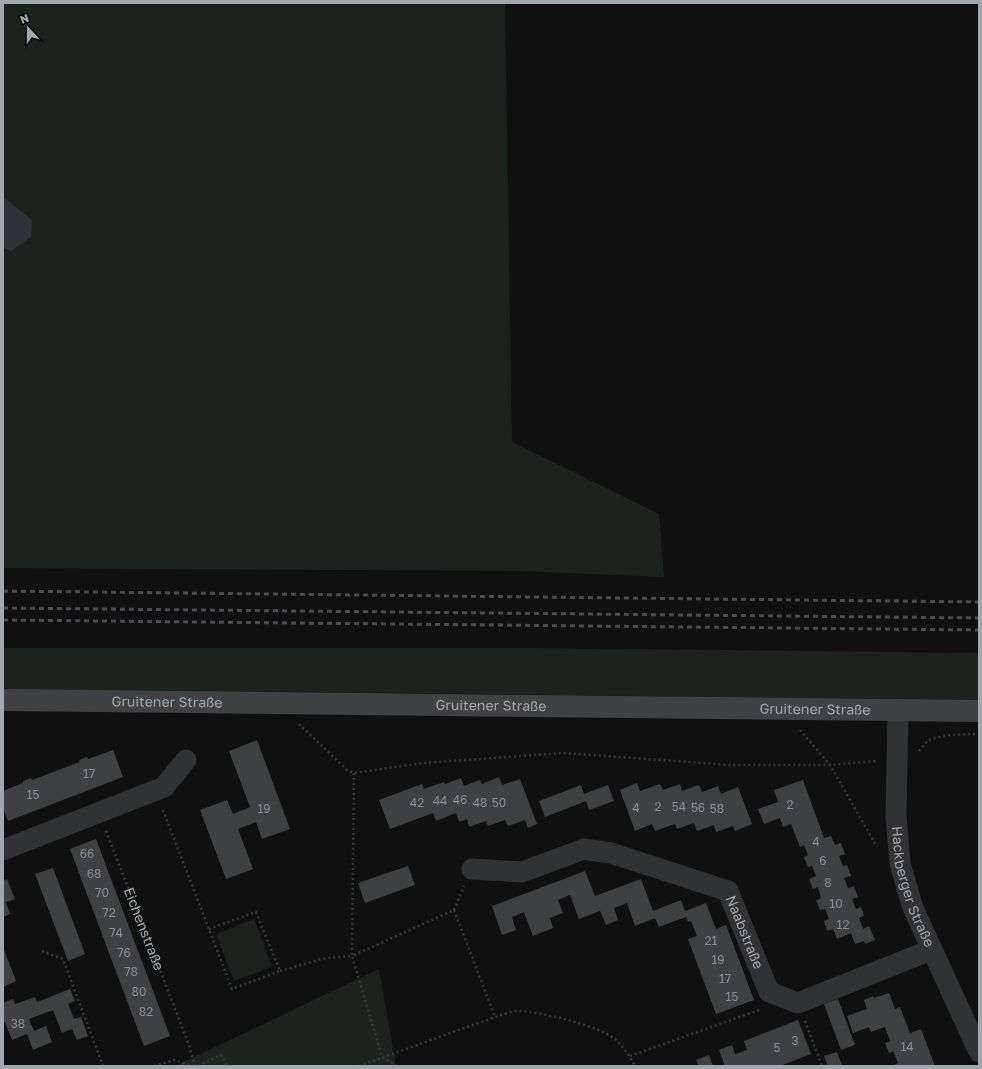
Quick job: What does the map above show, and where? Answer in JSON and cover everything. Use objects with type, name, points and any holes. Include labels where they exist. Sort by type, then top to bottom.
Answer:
[{"type":"main road","name":"Gruitener Straße","points":[[3,700],[979,711]]},
{"type":"street","name":"Hackberger Straße","points":[[898,710],[896,816],[900,864],[913,908],[979,1052]]},
{"type":"street","points":[[3,850],[99,814],[164,787],[186,760]]},
{"type":"street","name":"Naabstraße","points":[[472,869],[522,872],[584,849],[611,853],[728,891],[769,992],[791,1000]]},
{"type":"street","points":[[791,1000],[931,950]]},
{"type":"path","points":[[781,708],[830,765],[878,847]]},
{"type":"path","points":[[298,723],[347,770],[354,773],[423,763],[563,753],[730,765],[830,765]]},
{"type":"path","points":[[354,773],[352,956],[382,1057],[397,1066]]},
{"type":"path","points":[[155,790],[232,989],[280,971],[326,958],[352,956],[454,910],[472,869]]},
{"type":"path","name":"Eichenstraße","points":[[99,814],[189,1045],[195,1066]]},
{"type":"path","points":[[454,910],[495,1017]]},
{"type":"path","points":[[209,930],[256,912],[280,971]]},
{"type":"path","points":[[42,951],[63,959],[103,1066]]},
{"type":"path","points":[[630,1056],[791,1000],[822,1066]]},
{"type":"path","points":[[359,1066],[495,1017],[517,1011],[560,1018],[602,1032],[615,1039],[630,1056],[635,1066]]},
{"type":"path","points":[[154,1066],[174,1060],[195,1066],[222,1055],[227,1066]]},
{"type":"shaded area","points":[[3,3],[505,3],[512,442],[659,514],[664,577],[519,571],[3,568]]},
{"type":"shaded area","points":[[3,197],[32,220],[31,237],[11,251],[3,247]]},
{"type":"shaded area","points":[[3,648],[530,648],[979,653],[979,700],[316,692],[3,690]]},
{"type":"shaded area","points":[[254,919],[272,967],[234,981],[216,934]]},
{"type":"shaded area","points":[[379,969],[396,1066],[175,1066]]},
{"type":"building","points":[[257,740],[290,829],[262,839],[256,822],[238,829],[253,869],[226,879],[200,810],[227,800],[233,814],[250,807],[229,751]]},
{"type":"building","points":[[113,750],[123,777],[8,821],[3,808],[3,791],[23,783],[23,781],[31,778],[32,780],[80,762],[79,760],[87,757],[88,759]]},
{"type":"building","points":[[499,777],[502,785],[520,779],[537,824],[528,828],[525,820],[508,826],[505,820],[488,826],[486,821],[469,827],[467,819],[459,822],[456,813],[436,821],[433,813],[390,829],[379,800],[422,784],[424,789],[461,778],[464,786],[480,780],[482,784]]},
{"type":"building","points":[[803,780],[824,838],[831,836],[835,845],[841,843],[845,854],[839,856],[843,866],[847,865],[851,876],[844,878],[848,888],[854,886],[858,897],[852,899],[856,909],[861,907],[864,916],[859,918],[863,929],[869,926],[875,940],[865,944],[864,941],[855,944],[851,933],[837,939],[833,929],[827,931],[824,921],[829,919],[825,909],[820,910],[816,900],[821,898],[818,887],[813,889],[809,879],[816,876],[812,866],[808,867],[804,857],[808,855],[804,845],[800,847],[791,824],[783,827],[780,818],[764,824],[758,809],[778,802],[774,790]]},
{"type":"building","points":[[637,783],[640,791],[660,784],[663,790],[680,784],[682,791],[699,785],[702,792],[718,786],[721,794],[738,787],[752,824],[735,831],[733,826],[716,832],[714,825],[697,831],[694,823],[677,829],[675,824],[655,831],[652,824],[635,831],[620,790]]},
{"type":"building","points":[[581,785],[584,794],[608,785],[614,801],[589,810],[586,801],[545,817],[539,801]]},
{"type":"building","points":[[96,839],[170,1036],[144,1046],[70,849]]},
{"type":"building","points":[[408,866],[415,885],[365,903],[358,883]]},
{"type":"building","points":[[53,868],[85,954],[68,961],[35,874]]},
{"type":"building","points":[[585,871],[595,896],[641,879],[653,911],[681,900],[685,911],[706,903],[716,929],[726,925],[754,1000],[716,1014],[688,939],[697,936],[691,921],[688,922],[686,917],[659,927],[655,918],[635,926],[627,903],[614,908],[618,920],[606,925],[600,911],[579,919],[570,895],[558,900],[563,913],[550,918],[553,928],[533,936],[524,912],[512,917],[516,930],[502,935],[492,906]]},
{"type":"building","points":[[7,879],[15,899],[6,902],[10,914],[3,917],[3,881]]},
{"type":"building","points":[[3,947],[16,981],[3,987]]},
{"type":"building","points":[[70,989],[75,1001],[68,1004],[74,1019],[81,1017],[88,1036],[77,1040],[72,1029],[62,1033],[53,1010],[29,1019],[34,1031],[46,1026],[52,1042],[33,1050],[27,1034],[12,1040],[5,1022],[3,1022],[3,1003],[13,999],[15,1004],[35,997],[37,1002]]},
{"type":"building","points":[[889,993],[895,1009],[900,1007],[910,1033],[921,1029],[935,1066],[892,1066],[898,1063],[893,1051],[889,1053],[885,1043],[890,1041],[885,1027],[871,1032],[869,1027],[853,1033],[847,1016],[867,1009],[864,1000],[873,996],[874,998]]},
{"type":"building","points":[[838,999],[855,1045],[841,1050],[824,1004]]},
{"type":"building","points":[[798,1020],[811,1054],[780,1066],[725,1066],[719,1050],[732,1045],[735,1054],[747,1050],[744,1041]]},
{"type":"building","points":[[837,1052],[842,1065],[828,1066],[824,1056]]},
{"type":"building","points":[[709,1055],[713,1066],[699,1066],[696,1060]]},
{"type":"railway","points":[[3,591],[979,602]]},
{"type":"railway","points":[[3,608],[979,618]]},
{"type":"railway","points":[[3,620],[979,630]]}]
